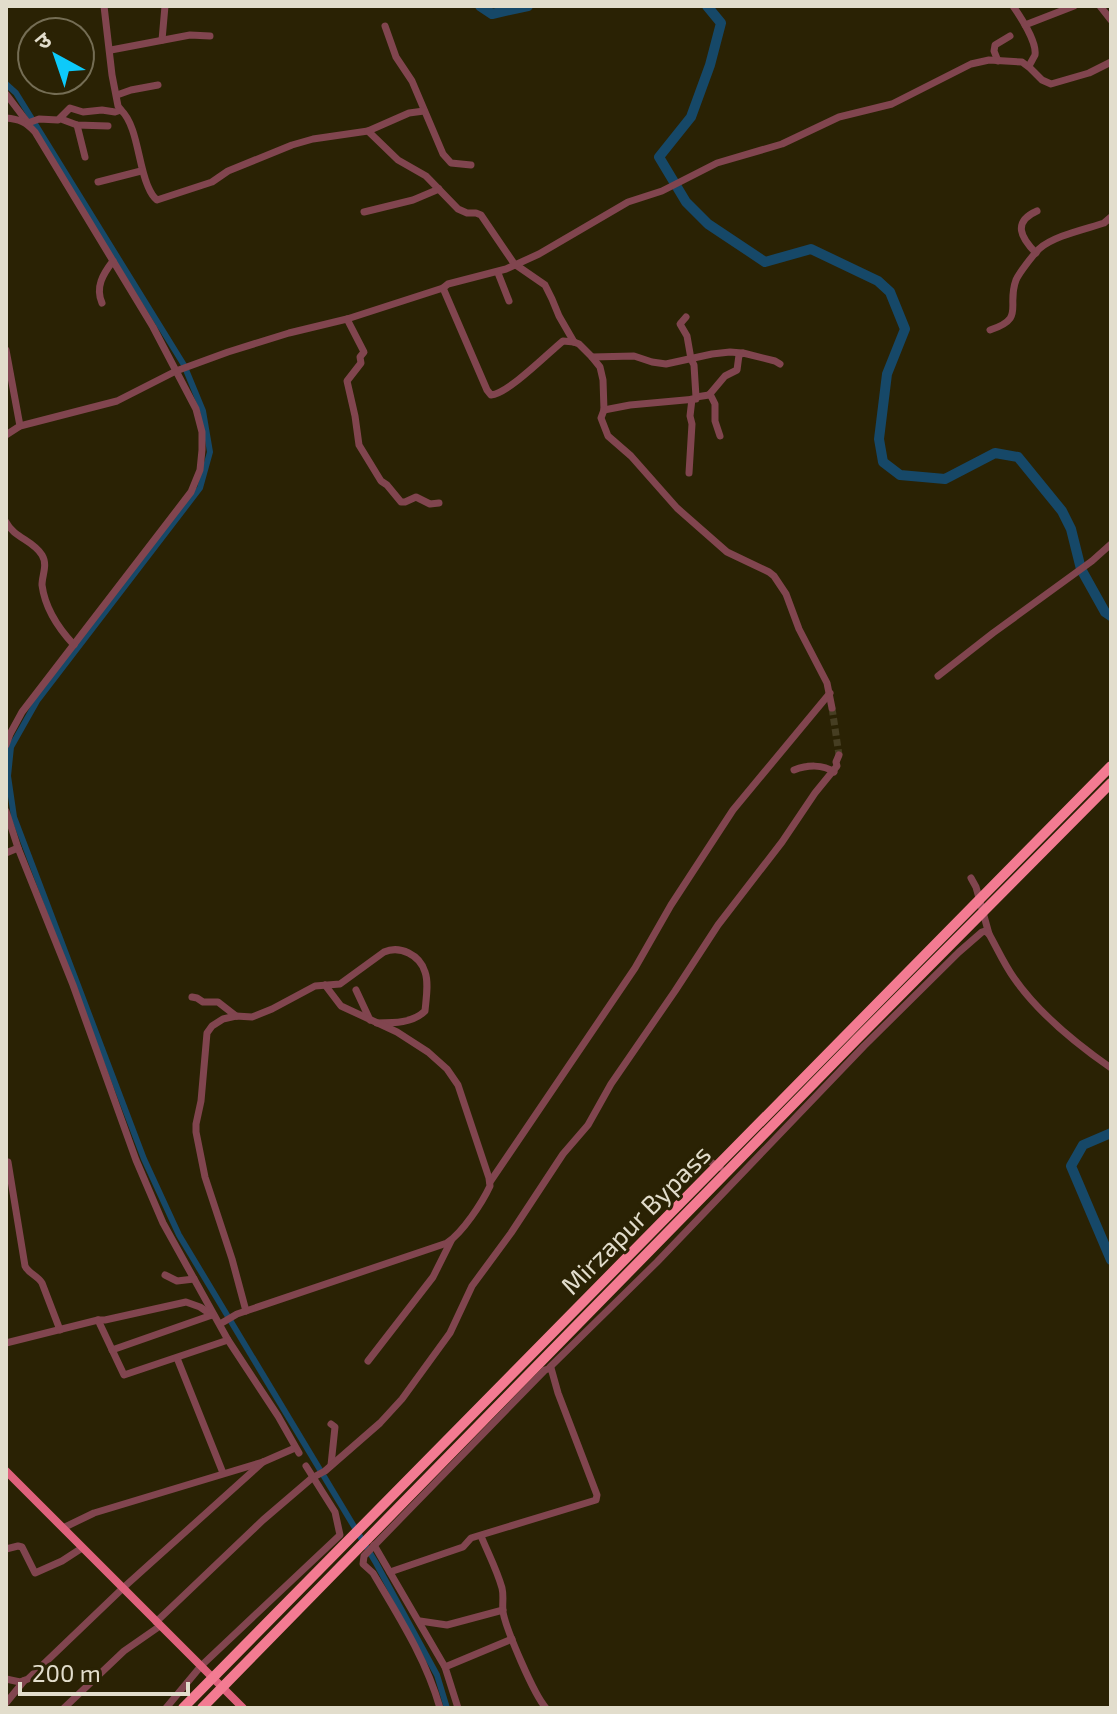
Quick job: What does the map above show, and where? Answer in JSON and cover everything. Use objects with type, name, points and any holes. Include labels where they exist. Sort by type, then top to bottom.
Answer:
[{"type":"highway","name":"Mirzapur Bypass","points":[[186,1705],[1111,766]]},
{"type":"highway","name":"Mirzapur Bypass","points":[[202,1708],[1111,783]]},
{"type":"main road","points":[[6,1471],[243,1708]]},
{"type":"street","points":[[104,6],[118,106],[131,126],[141,171],[152,197],[157,200],[212,182],[228,171],[292,145],[368,131],[409,113],[424,111]]},
{"type":"street","points":[[162,40],[165,6]]},
{"type":"street","points":[[1013,6],[1025,25],[1035,52],[1029,66]]},
{"type":"street","points":[[1025,25],[1074,6]]},
{"type":"street","points":[[1100,6],[1111,20]]},
{"type":"street","points":[[385,26],[396,57],[412,81],[445,157],[455,164],[471,165]]},
{"type":"street","points":[[111,50],[190,35],[210,36]]},
{"type":"street","points":[[998,61],[995,45],[1010,36]]},
{"type":"street","points":[[6,435],[20,426],[117,401],[182,369],[289,333],[347,319],[456,281],[498,273],[539,254],[619,206],[662,191],[717,163],[782,144],[839,117],[901,101],[971,64],[989,60],[1022,62],[1051,84],[1089,73],[1111,62]]},
{"type":"street","points":[[117,95],[158,85]]},
{"type":"street","points":[[6,94],[31,123],[166,350],[182,369],[200,419],[202,450],[200,470],[191,492],[22,712],[6,745]]},
{"type":"street","points":[[6,118],[31,123],[56,121],[70,108],[83,112],[121,110]]},
{"type":"street","points":[[61,119],[77,125],[108,126]]},
{"type":"street","points":[[77,125],[85,157]]},
{"type":"street","points":[[368,131],[398,160],[422,173],[463,212],[481,215],[516,265],[545,285],[574,342],[592,357],[602,373],[604,410],[601,418],[608,436],[631,456],[677,508],[720,546],[769,572],[780,584],[827,683],[832,708]]},
{"type":"street","points":[[98,182],[141,171]]},
{"type":"street","points":[[364,212],[413,200],[439,189]]},
{"type":"street","points":[[1036,253],[1022,233],[1023,221],[1037,211]]},
{"type":"street","points":[[990,330],[1004,326],[1011,319],[1017,278],[1036,253],[1052,241],[1104,223],[1111,217]]},
{"type":"street","points":[[102,303],[98,294],[101,279],[113,261]]},
{"type":"street","points":[[498,273],[509,301]]},
{"type":"street","points":[[443,288],[491,395],[523,376],[563,341],[574,342]]},
{"type":"street","points":[[686,317],[680,322],[694,365],[689,473]]},
{"type":"street","points":[[347,319],[364,352],[360,357],[361,363],[347,381],[359,445],[381,481],[401,502],[419,497],[430,504],[439,503]]},
{"type":"street","points":[[6,350],[20,426]]},
{"type":"street","points":[[592,357],[634,356],[666,364],[723,353],[742,353],[780,364]]},
{"type":"street","points":[[604,410],[674,403],[706,396],[725,376],[737,370],[742,353]]},
{"type":"street","points":[[710,394],[715,404],[715,421],[720,436]]},
{"type":"street","points":[[6,522],[14,534],[37,549],[43,557],[43,590],[56,623],[74,645]]},
{"type":"street","points":[[938,676],[1111,544]]},
{"type":"street","points":[[368,1361],[433,1277],[451,1240],[483,1199],[490,1182],[635,968],[671,905],[733,810],[830,693]]},
{"type":"street","points":[[64,1708],[124,1651],[158,1624],[216,1563],[388,1414],[440,1348],[472,1286],[563,1154],[595,1114],[611,1084],[713,932],[815,793],[834,772],[839,755]]},
{"type":"street","points":[[794,770],[803,766],[827,767],[834,772]]},
{"type":"street","points":[[6,811],[136,1160],[163,1223],[214,1315]]},
{"type":"street","points":[[6,853],[18,848]]},
{"type":"street","points":[[971,878],[989,934],[1012,976],[1040,1010],[1111,1068]]},
{"type":"street","points":[[440,1708],[417,1647],[373,1573],[363,1564],[364,1556],[545,1370],[657,1262],[864,1046],[959,952],[982,932],[989,934]]},
{"type":"street","points":[[242,1312],[229,1248],[205,1177],[196,1124],[208,1029],[236,1016],[252,1017],[309,989],[336,986],[389,950],[400,949],[423,967],[425,1011],[404,1021],[374,1022]]},
{"type":"street","points":[[325,985],[341,1006],[409,1039],[452,1074],[490,1182]]},
{"type":"street","points":[[356,990],[374,1022]]},
{"type":"street","points":[[192,997],[203,1002],[218,1002],[236,1016]]},
{"type":"street","points":[[693,1160],[705,1159],[729,1170]]},
{"type":"street","points":[[8,1162],[25,1266],[42,1283],[60,1330]]},
{"type":"street","points":[[223,1322],[242,1312],[451,1240]]},
{"type":"street","points":[[165,1275],[177,1281],[194,1279]]},
{"type":"street","points":[[6,1343],[186,1302],[200,1307],[223,1322],[228,1340],[297,1451],[94,1513],[63,1528]]},
{"type":"street","points":[[112,1350],[214,1315]]},
{"type":"street","points":[[98,1320],[124,1375],[228,1340]]},
{"type":"street","points":[[177,1358],[223,1473]]},
{"type":"street","points":[[390,1572],[463,1547],[471,1538],[597,1498],[550,1367]]},
{"type":"street","points":[[166,1708],[201,1666],[340,1535],[321,1473],[335,1427],[331,1424]]},
{"type":"street","points":[[6,1703],[24,1681],[123,1588],[263,1462]]},
{"type":"street","points":[[306,1466],[321,1473]]},
{"type":"street","points":[[481,1536],[503,1592],[503,1610],[512,1639],[546,1708]]},
{"type":"street","points":[[6,1549],[22,1547],[35,1573],[82,1548]]},
{"type":"street","points":[[372,1547],[420,1621],[445,1667],[458,1708]]},
{"type":"street","points":[[420,1621],[447,1625],[503,1610]]},
{"type":"street","points":[[445,1667],[512,1639]]},
{"type":"street","points":[[6,1679],[24,1681]]},
{"type":"waterway","points":[[480,6],[492,14],[528,6]]},
{"type":"waterway","points":[[707,6],[721,23],[710,65],[691,117],[659,157],[686,202],[708,224],[765,262],[811,249],[878,281],[890,292],[905,329],[887,374],[879,439],[883,462],[900,475],[945,479],[995,453],[1018,457],[1062,511],[1071,529],[1081,569],[1105,612],[1111,616]]},
{"type":"waterway","points":[[6,84],[16,93],[184,365],[203,411],[210,452],[200,488],[37,701],[11,747],[8,776],[14,817],[144,1159],[179,1235],[376,1563],[437,1675],[447,1708]]},
{"type":"waterway","points":[[1111,1133],[1083,1145],[1071,1166],[1111,1260]]},
{"type":"tunnel","points":[[832,708],[839,755]]}]
